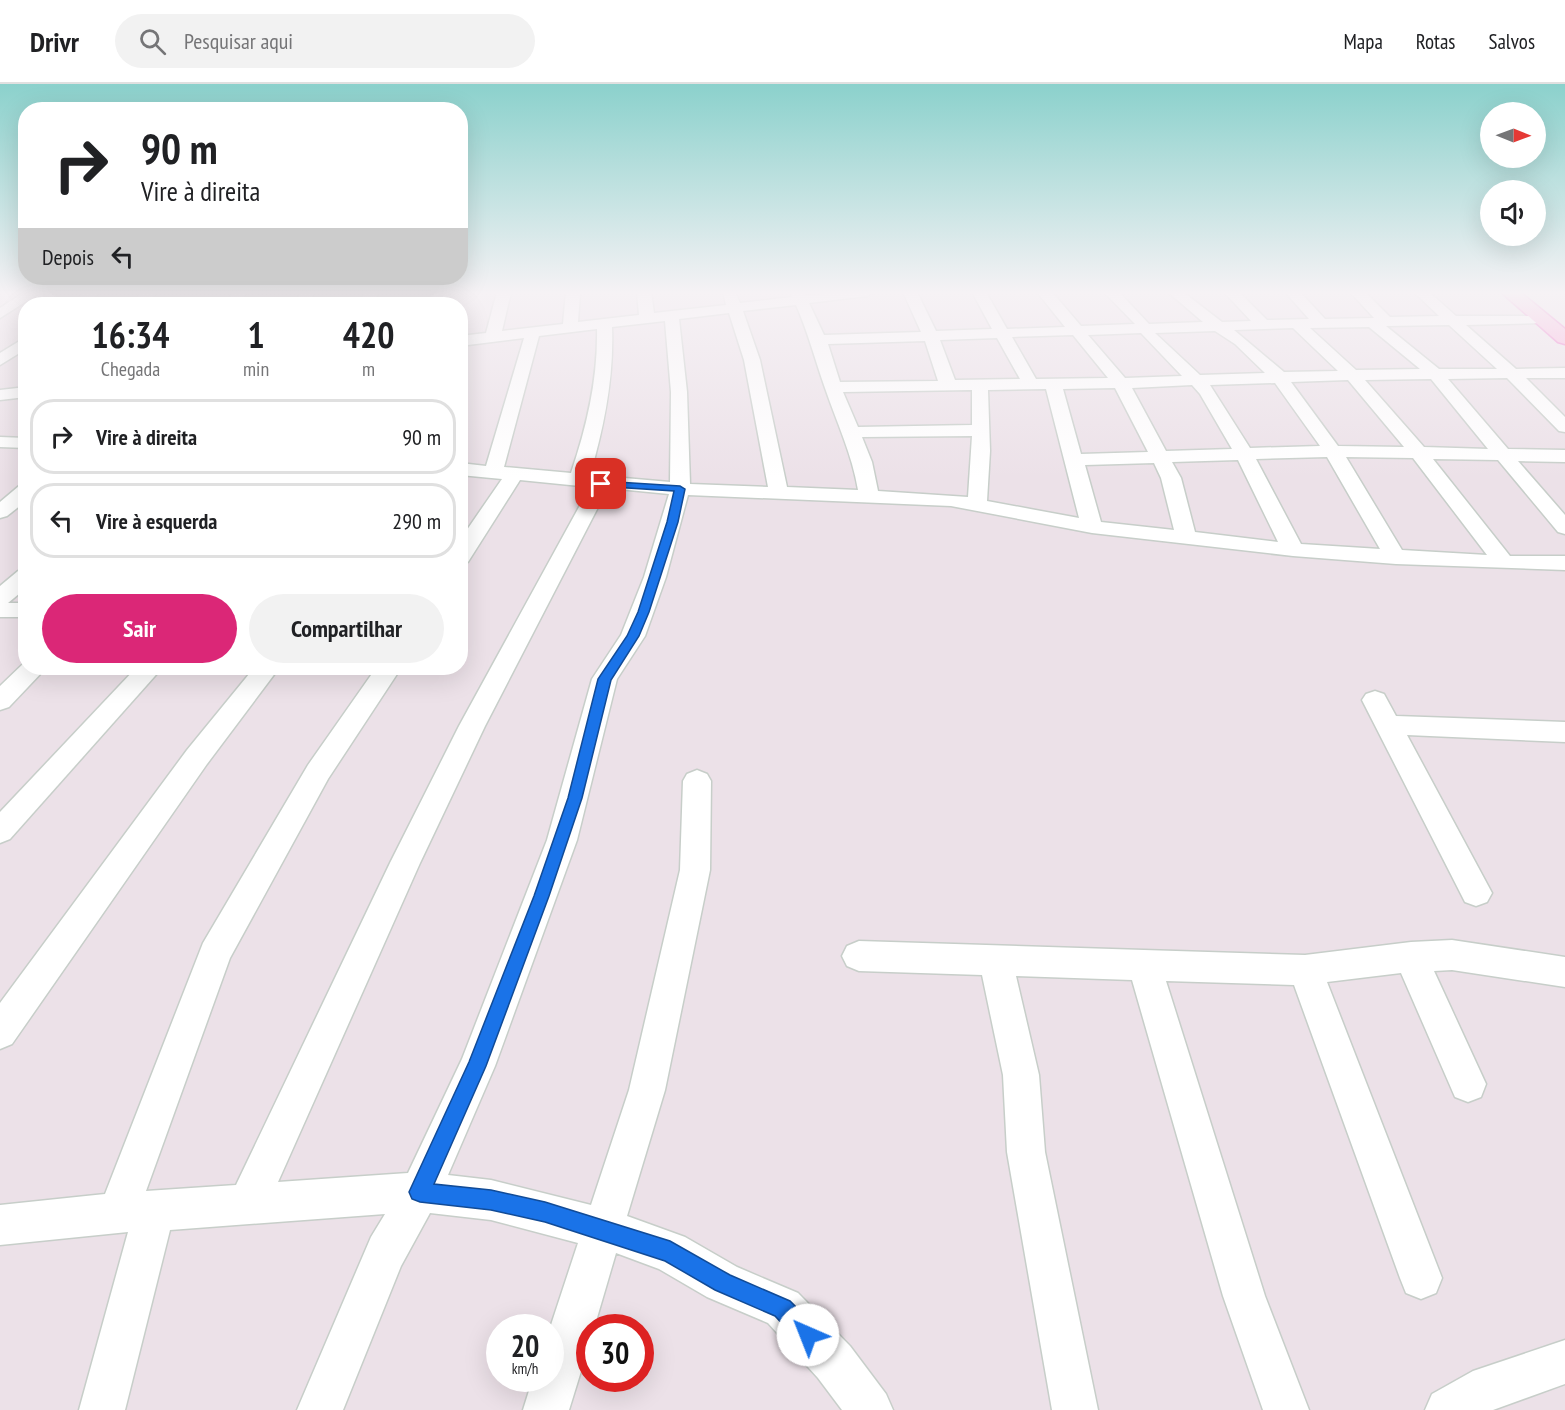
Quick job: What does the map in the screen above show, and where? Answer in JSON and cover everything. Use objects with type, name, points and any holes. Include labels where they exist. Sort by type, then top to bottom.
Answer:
[{"type":"street","points":[[493,473],[527,354]]},
{"type":"street","points":[[247,1204],[405,863],[590,482],[592,439],[606,354]]},
{"type":"street","points":[[320,1410],[386,1252],[420,1192],[477,1066],[542,896],[575,798],[605,679],[633,636],[644,612],[680,489],[677,354]]},
{"type":"street","points":[[750,354],[779,494]]},
{"type":"street","points":[[823,354],[833,387],[863,462],[868,496]]},
{"type":"street","points":[[937,354],[948,385]]},
{"type":"street","points":[[1014,354],[1031,384]]},
{"type":"street","points":[[1096,354],[1121,383],[1171,478],[1186,538]]},
{"type":"street","points":[[1168,354],[1207,391],[1245,455],[1293,550]]},
{"type":"street","points":[[1254,354],[1280,378],[1333,452],[1396,558]]},
{"type":"street","points":[[1329,354],[1352,375],[1418,452],[1504,563]]},
{"type":"street","points":[[1413,354],[1434,374],[1565,528]]},
{"type":"street","points":[[1489,354],[1565,427]]},
{"type":"street","points":[[833,387],[1121,383],[1352,375],[1565,373]]},
{"type":"street","points":[[1053,384],[1092,526]]},
{"type":"street","points":[[977,504],[981,430],[980,385]]},
{"type":"street","points":[[0,395],[18,393]]},
{"type":"street","points":[[851,432],[981,430]]},
{"type":"street","points":[[1,443],[18,443]]},
{"type":"street","points":[[1074,459],[1333,452],[1565,456]]},
{"type":"street","points":[[468,471],[680,489],[868,496],[977,504],[1092,526],[1293,550],[1396,558],[1504,563],[1565,563]]},
{"type":"street","points":[[468,545],[514,475]]},
{"type":"street","points":[[0,512],[18,497]]},
{"type":"street","points":[[0,598],[18,583]]},
{"type":"street","points":[[0,610],[18,610]]},
{"type":"street","points":[[0,701],[27,675]]},
{"type":"street","points":[[0,831],[144,675]]},
{"type":"street","points":[[0,1032],[197,757],[261,675]]},
{"type":"street","points":[[102,1410],[136,1213],[215,952],[318,772],[384,675]]},
{"type":"street","points":[[1476,892],[1382,712],[1565,732]]},
{"type":"street","points":[[546,1410],[574,1314],[605,1229],[647,1090],[695,870],[697,781]]},
{"type":"street","points":[[859,956],[1305,970],[1411,957],[1452,955],[1565,972]]},
{"type":"street","points":[[1411,957],[1468,1084]]},
{"type":"street","points":[[996,960],[1021,1075],[1026,1152],[1075,1410]]},
{"type":"street","points":[[1144,965],[1244,1296],[1286,1410]]},
{"type":"street","points":[[1305,970],[1421,1278]]},
{"type":"street","points":[[0,1225],[420,1192],[491,1200],[605,1229],[670,1252],[722,1282],[783,1308],[834,1362],[870,1410]]},
{"type":"street","points":[[1448,1410],[1489,1387],[1565,1362]]},
{"type":"route","points":[[601,484],[680,489],[644,612],[633,636],[605,679],[575,798],[542,896],[477,1066],[420,1192],[491,1200],[545,1212],[605,1229],[670,1252],[722,1282],[783,1308],[808,1335]]}]
